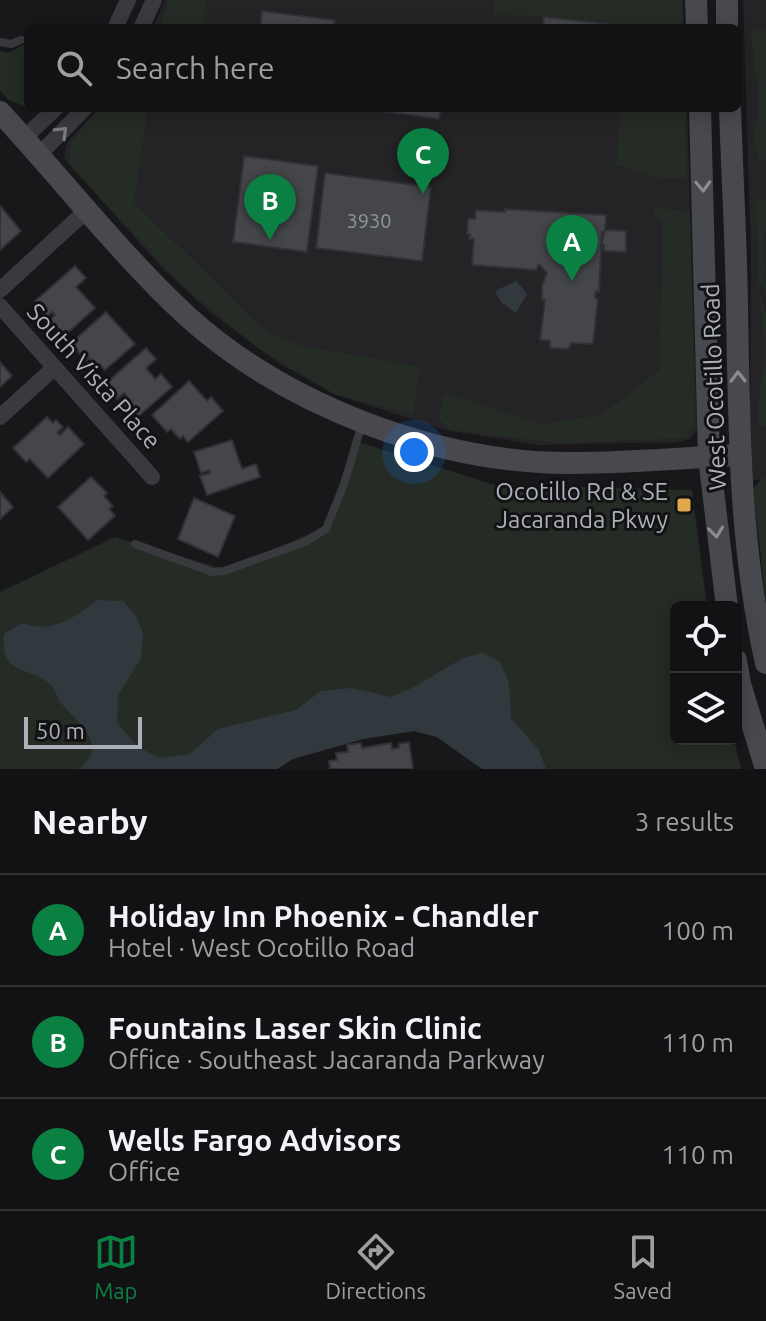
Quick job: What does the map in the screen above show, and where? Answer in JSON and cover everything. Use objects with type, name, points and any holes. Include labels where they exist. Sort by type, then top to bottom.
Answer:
[{"type":"main road","points":[[696,0],[697,24]]},
{"type":"main road","points":[[727,0],[727,24]]},
{"type":"main road","points":[[0,112],[159,289],[213,337],[300,395],[363,423],[456,448],[525,459],[569,463],[739,455]]},
{"type":"main road","name":"West Ocotillo Road","points":[[700,112],[709,457],[726,601]]},
{"type":"main road","name":"West Ocotillo Road","points":[[730,112],[739,455],[750,580],[766,663]]},
{"type":"main road","points":[[738,673],[766,769]]},
{"type":"street","points":[[117,24],[128,0]]},
{"type":"street","points":[[143,24],[154,0]]},
{"type":"street","points":[[24,138],[52,112]]},
{"type":"street","points":[[39,155],[81,112]]},
{"type":"street","points":[[0,290],[87,210]]},
{"type":"street","name":"South Vista Place","points":[[0,306],[152,477]]},
{"type":"street","points":[[0,417],[54,368]]},
{"type":"lane","points":[[0,42],[11,44],[21,40]]},
{"type":"lane","points":[[135,544],[212,572],[224,571],[305,542],[326,529],[363,423]]},
{"type":"shaded area","points":[[165,0],[683,0],[684,24],[155,24]]},
{"type":"shaded area","points":[[169,0],[206,0],[203,24],[160,24]]},
{"type":"shaded area","points":[[495,0],[682,0],[682,24],[609,24],[494,15]]},
{"type":"shaded area","points":[[743,0],[766,0],[766,479],[753,480],[750,415],[751,254]]},
{"type":"shaded area","points":[[756,27],[766,32],[766,161],[758,159],[753,134],[758,121],[759,99],[750,32]]},
{"type":"shaded area","points":[[24,45],[24,106],[8,100],[0,90],[0,51],[8,53]]},
{"type":"shaded area","points":[[94,112],[687,112],[696,432],[682,442],[539,445],[445,430],[334,394],[280,364],[212,314],[164,270],[68,163],[64,157],[67,143]]},
{"type":"shaded area","points":[[96,112],[147,112],[134,203],[269,334],[303,346],[420,367],[413,415],[334,394],[255,346],[181,284],[68,163],[72,140]]},
{"type":"shaded area","points":[[621,112],[685,112],[687,179],[655,177],[616,165]]},
{"type":"shaded area","points":[[756,200],[766,200],[766,297],[764,286],[759,286],[758,277]]},
{"type":"shaded area","points":[[655,207],[690,212],[695,426],[687,438],[559,443],[449,430],[439,419],[444,393],[542,424],[601,415],[659,371],[663,219],[654,217]]},
{"type":"shaded area","points":[[516,281],[527,294],[516,313],[501,302],[495,291]]},
{"type":"shaded area","points":[[759,290],[766,315],[766,426],[759,426],[759,396],[765,355]]},
{"type":"shaded area","points":[[358,442],[495,485],[692,490],[706,601],[670,601],[670,745],[735,745],[741,769],[482,769],[437,737],[414,731],[363,739],[293,759],[277,769],[0,769],[0,592],[115,537],[226,570],[325,527]]},
{"type":"shaded area","points":[[766,477],[766,601],[753,489]]},
{"type":"shaded area","points":[[97,600],[123,601],[136,616],[143,633],[141,658],[118,695],[117,723],[138,747],[160,758],[190,754],[218,729],[296,710],[321,691],[351,688],[391,697],[463,658],[483,653],[500,662],[509,683],[511,718],[539,750],[546,769],[482,769],[437,737],[414,731],[363,739],[293,759],[277,769],[79,769],[92,751],[88,734],[61,703],[52,686],[13,665],[7,658],[4,634],[22,623],[43,627],[62,623]]},
{"type":"building","points":[[262,11],[335,20],[334,24],[260,24]]},
{"type":"building","points":[[544,17],[610,24],[543,24]]},
{"type":"building","points":[[386,112],[440,112],[439,119]]},
{"type":"building","points":[[244,156],[318,166],[307,252],[233,242]]},
{"type":"building","points":[[325,173],[431,187],[422,261],[316,248]]},
{"type":"building","points":[[0,206],[21,231],[0,250]]},
{"type":"building","points":[[505,209],[606,215],[605,232],[602,232],[599,292],[596,291],[595,298],[598,298],[593,344],[572,343],[568,349],[550,348],[550,341],[540,340],[545,300],[542,300],[542,286],[547,273],[539,264],[536,270],[472,265],[474,239],[469,239],[470,234],[467,234],[468,219],[475,219],[476,210],[505,212]]},
{"type":"building","points":[[605,230],[626,231],[626,252],[604,251],[604,245],[601,245]]},
{"type":"building","points":[[75,266],[86,278],[76,287],[95,308],[63,337],[48,321],[55,315],[52,312],[45,319],[36,309],[39,306],[35,301]]},
{"type":"building","points":[[106,312],[135,344],[105,370],[89,358],[86,361],[71,343]]},
{"type":"building","points":[[146,348],[156,359],[146,368],[155,379],[161,374],[172,387],[135,419],[119,401],[126,395],[124,393],[117,399],[104,385]]},
{"type":"building","points":[[0,362],[12,376],[0,387]]},
{"type":"building","points":[[189,381],[207,401],[211,397],[223,411],[188,442],[183,436],[180,439],[171,429],[167,432],[152,415]]},
{"type":"building","points":[[47,417],[63,427],[57,433],[60,435],[68,427],[84,444],[48,478],[30,459],[26,462],[13,448]]},
{"type":"building","points":[[232,440],[242,469],[256,464],[260,477],[207,495],[200,476],[210,473],[209,470],[201,473],[194,452]]},
{"type":"building","points":[[91,477],[107,493],[104,496],[113,506],[109,509],[115,516],[88,540],[58,507]]},
{"type":"building","points":[[0,492],[13,507],[0,519]]},
{"type":"building","points":[[194,498],[235,516],[218,557],[178,539]]},
{"type":"building","points":[[409,742],[413,769],[330,769],[329,761],[337,760],[336,753],[348,752],[347,745],[361,743],[362,748],[391,743],[392,749]]},
{"type":"place","name":"Wells Fargo Advisors","points":[[423,194]]},
{"type":"place","name":"Fountains Laser Skin Clinic","points":[[270,240]]},
{"type":"place","name":"Holiday Inn Phoenix - Chandler","points":[[572,281]]},
{"type":"place","name":"Ocotillo Rd & SE Jacaranda Pkwy","points":[[684,505]]}]
